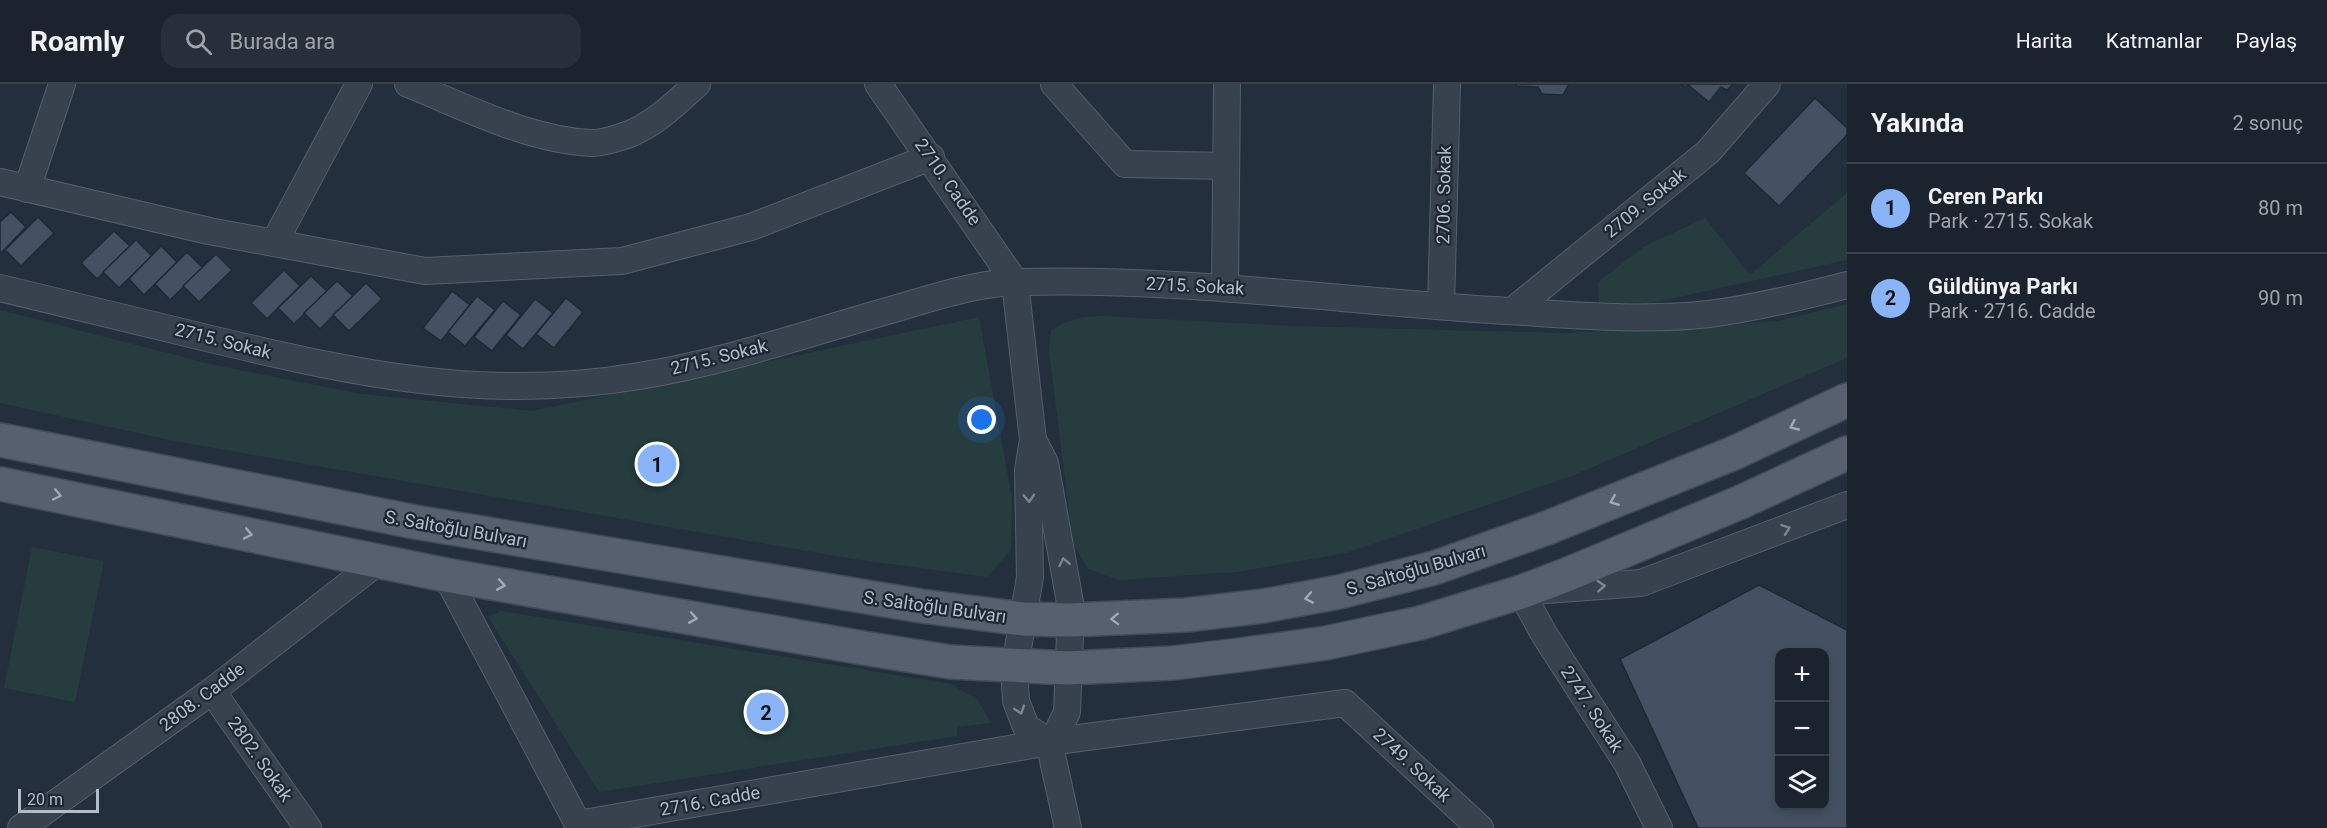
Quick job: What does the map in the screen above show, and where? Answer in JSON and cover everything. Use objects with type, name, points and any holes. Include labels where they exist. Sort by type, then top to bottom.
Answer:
[{"type":"main road","name":"S. Saltoğlu Bulvarı","points":[[0,440],[415,522],[921,606],[1023,619],[1071,620],[1186,615],[1263,606],[1339,592],[1434,568],[1547,528],[1734,453],[1847,400]]},
{"type":"main road","points":[[0,484],[446,575],[885,651],[951,662],[1067,668],[1173,663],[1326,643],[1420,623],[1521,592],[1741,502],[1847,453]]},
{"type":"street","points":[[27,189],[62,84]]},
{"type":"street","points":[[274,243],[359,84]]},
{"type":"street","points":[[408,84],[547,136],[594,143],[628,134],[663,115],[697,84]]},
{"type":"street","name":"2710. Cadde","points":[[878,84],[1016,282]]},
{"type":"street","points":[[1054,84],[1125,164],[1226,166]]},
{"type":"street","points":[[1225,287],[1227,84]]},
{"type":"street","name":"2706. Sokak","points":[[1441,306],[1447,84]]},
{"type":"street","name":"2709. Sokak","points":[[1512,311],[1708,152],[1767,84]]},
{"type":"street","points":[[0,182],[209,231],[425,271],[622,261],[750,227],[931,157]]},
{"type":"street","points":[[1016,282],[1033,440],[1028,470],[1030,577],[1015,666],[1016,701],[1026,727],[1049,742],[1068,828]]},
{"type":"street","name":"2715. Sokak","points":[[0,288],[315,364],[403,380],[491,387],[561,386],[639,376],[738,355],[955,292],[1016,282],[1098,282],[1225,287],[1441,306],[1619,317],[1706,314],[1785,301],[1847,285]]},
{"type":"street","points":[[1033,440],[1045,463],[1070,593],[1071,620],[1065,721],[1049,742]]},
{"type":"street","points":[[1521,592],[1641,583],[1845,512]]},
{"type":"street","name":"2808. Cadde","points":[[32,825],[212,691],[379,561]]},
{"type":"street","name":"2716. Cadde","points":[[446,575],[576,827],[1049,742],[1345,703]]},
{"type":"street","name":"2747. Sokak","points":[[1521,592],[1544,634],[1627,763],[1659,828]]},
{"type":"street","name":"2802. Sokak","points":[[212,691],[308,828]]},
{"type":"street","name":"2749. Sokak","points":[[1345,703],[1479,828]]},
{"type":"green space","points":[[1847,193],[1847,260],[1633,307],[1599,304],[1598,282],[1645,246],[1705,218],[1750,275]]},
{"type":"green space","points":[[1847,304],[1847,358],[1572,476],[1346,553],[1237,572],[1119,580],[1088,569],[1073,544],[1049,351],[1051,331],[1075,319],[1101,316],[1292,326],[1565,333],[1778,321]]},
{"type":"green space","points":[[0,310],[214,365],[361,394],[532,411],[979,317],[1012,498],[1011,550],[987,577],[853,559],[179,442],[0,403]]},
{"type":"green space","points":[[32,547],[104,561],[75,702],[4,688]]},
{"type":"green space","points":[[501,611],[951,684],[978,700],[991,723],[957,727],[957,736],[599,792],[488,617]]},
{"type":"building","points":[[1516,84],[1569,84],[1563,95],[1542,94],[1538,87],[1516,86]]},
{"type":"building","points":[[1682,84],[1733,84],[1727,90],[1721,87],[1709,102],[1688,85],[1685,87]]},
{"type":"building","points":[[1815,98],[1847,128],[1847,135],[1779,206],[1744,173]]},
{"type":"building","points":[[11,212],[26,227],[0,254],[0,222]]},
{"type":"building","points":[[38,217],[54,233],[21,266],[5,250]]},
{"type":"building","points":[[114,231],[130,246],[97,279],[81,263]]},
{"type":"building","points":[[136,240],[152,256],[119,288],[103,272]]},
{"type":"building","points":[[161,246],[177,262],[144,295],[129,279]]},
{"type":"building","points":[[187,252],[203,268],[170,300],[155,284]]},
{"type":"building","points":[[216,254],[232,270],[199,302],[183,286]]},
{"type":"building","points":[[284,270],[300,286],[267,319],[251,303]]},
{"type":"building","points":[[311,276],[327,291],[294,324],[278,308]]},
{"type":"building","points":[[337,281],[353,296],[320,329],[304,313]]},
{"type":"building","points":[[366,283],[382,299],[349,331],[333,315]]},
{"type":"building","points":[[452,291],[470,305],[441,341],[423,328]]},
{"type":"building","points":[[477,296],[495,310],[465,346],[448,332]]},
{"type":"building","points":[[566,298],[583,312],[554,348],[536,334]]},
{"type":"building","points":[[535,299],[553,313],[523,349],[506,335]]},
{"type":"building","points":[[503,301],[521,315],[492,351],[474,337]]},
{"type":"building","points":[[1759,585],[1847,630],[1847,828],[1698,828],[1620,659]]},
{"type":"place","name":"Ceren Parkı","points":[[657,464]]},
{"type":"place","name":"Güldünya Parkı","points":[[766,712]]}]
